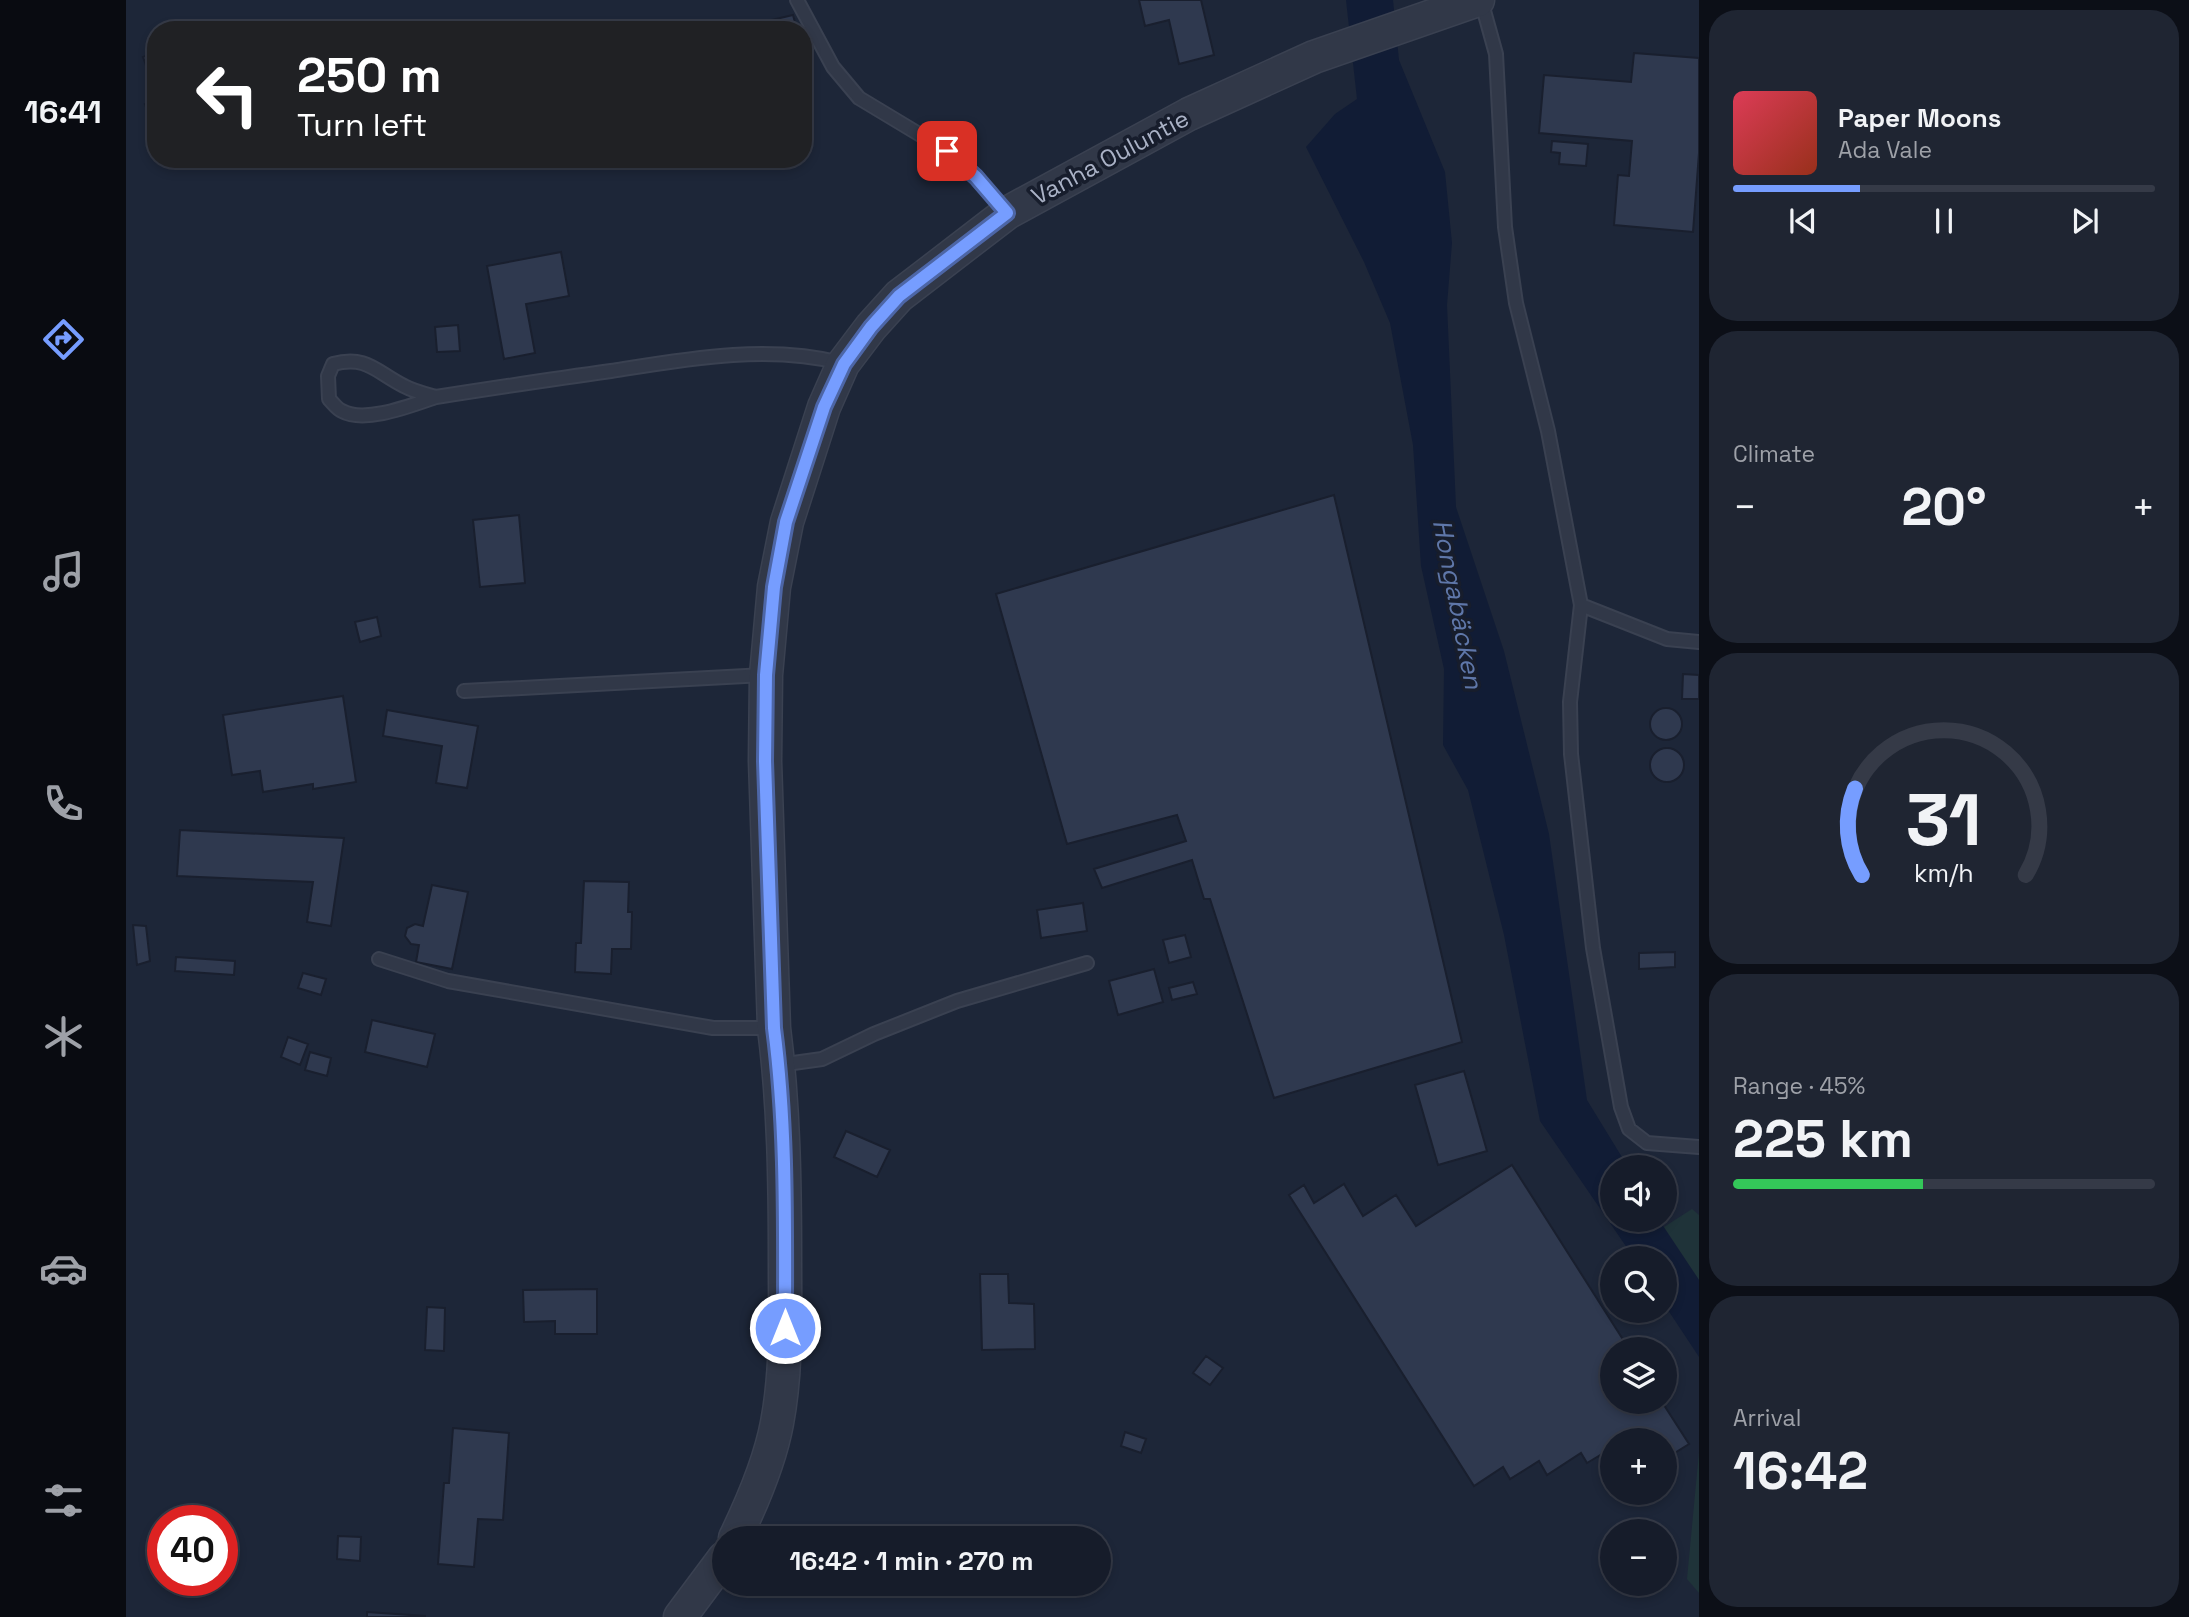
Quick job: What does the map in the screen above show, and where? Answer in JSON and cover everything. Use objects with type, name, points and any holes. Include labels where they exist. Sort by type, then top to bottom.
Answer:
[{"type":"street","name":"Vanha Ouluntie","points":[[741,1526],[752,1501],[777,1424],[785,1354],[785,1171],[779,1065],[774,1028],[765,761],[766,675],[774,587],[786,522],[824,407],[844,364],[871,327],[899,296],[1007,213],[1189,114],[1314,57],[1470,3]]},
{"type":"street","points":[[680,1617],[712,1574]]},
{"type":"lane","points":[[797,0],[808,21]]},
{"type":"lane","points":[[1470,3],[1496,54],[1505,227],[1516,303],[1548,431],[1581,605],[1570,702],[1571,754],[1593,948],[1621,1107],[1629,1129],[1647,1143],[1699,1147]]},
{"type":"lane","points":[[812,28],[833,67],[859,98],[947,151],[976,177],[1007,213]]},
{"type":"lane","points":[[436,397],[405,387],[364,362],[348,360],[332,364],[328,376],[329,399],[341,411],[361,416],[398,409],[436,397],[691,359],[772,353],[814,356],[844,364]]},
{"type":"lane","points":[[1581,605],[1667,639],[1699,642]]},
{"type":"lane","points":[[464,691],[766,675]]},
{"type":"lane","points":[[379,959],[448,981],[713,1028],[774,1028]]},
{"type":"lane","points":[[779,1065],[822,1059],[874,1034],[957,1001],[1087,963]]},
{"type":"shaded area","points":[[1692,1209],[1699,1215],[1699,1280],[1667,1232],[1677,1232],[1677,1219]]},
{"type":"shaded area","points":[[1699,1452],[1699,1593],[1687,1579]]},
{"type":"water","name":"Hongabäcken","points":[[1346,0],[1393,0],[1399,60],[1445,172],[1452,243],[1447,305],[1456,507],[1504,651],[1549,834],[1587,1100],[1621,1155],[1600,1155],[1600,1208],[1540,1121],[1504,935],[1468,790],[1443,745],[1444,669],[1421,566],[1413,445],[1390,323],[1364,262],[1306,147],[1335,114],[1357,99]]},
{"type":"water","points":[[1616,1232],[1667,1232],[1676,1246],[1626,1246]]},
{"type":"water","points":[[1677,1247],[1699,1280],[1699,1357],[1677,1323]]},
{"type":"building","points":[[1139,0],[1201,0],[1214,55],[1179,64],[1169,20],[1145,26]]},
{"type":"building","points":[[793,15],[795,21],[768,21]]},
{"type":"building","points":[[1634,53],[1699,58],[1699,153],[1693,232],[1614,225],[1618,175],[1629,176],[1632,141],[1539,133],[1544,75],[1631,82]]},
{"type":"building","points":[[1552,141],[1588,144],[1586,166],[1559,164],[1560,153],[1551,152]]},
{"type":"building","points":[[561,252],[569,296],[526,304],[535,353],[504,359],[487,266]]},
{"type":"building","points":[[458,325],[460,351],[437,352],[435,327]]},
{"type":"building","points":[[1334,495],[1462,1042],[1274,1098],[1210,899],[1204,899],[1192,860],[1102,888],[1094,869],[1186,841],[1177,815],[1067,844],[996,594]]},
{"type":"building","points":[[519,515],[525,583],[480,587],[473,520]]},
{"type":"building","points":[[377,617],[381,636],[360,642],[355,622]]},
{"type":"building","points":[[1683,674],[1699,675],[1699,699],[1682,699]]},
{"type":"building","points":[[343,696],[356,782],[313,789],[313,784],[263,792],[260,771],[232,775],[223,715]]},
{"type":"building","points":[[1666,708],[1677,713],[1682,724],[1677,735],[1666,740],[1655,735],[1650,724],[1655,713]]},
{"type":"building","points":[[387,710],[478,726],[467,788],[436,783],[442,746],[383,736]]},
{"type":"building","points":[[1667,748],[1679,753],[1684,765],[1679,777],[1667,782],[1655,777],[1650,765],[1655,753]]},
{"type":"building","points":[[180,830],[344,838],[331,926],[307,922],[313,882],[177,876]]},
{"type":"building","points":[[584,881],[629,882],[628,912],[632,912],[631,949],[612,949],[611,974],[575,972],[576,943],[581,943]]},
{"type":"building","points":[[432,885],[468,892],[452,969],[416,962],[419,945],[411,944],[405,936],[407,928],[415,924],[423,926]]},
{"type":"building","points":[[1083,903],[1087,931],[1041,938],[1037,910]]},
{"type":"building","points":[[133,925],[146,926],[150,961],[137,965]]},
{"type":"building","points":[[1185,935],[1191,957],[1169,963],[1163,940]]},
{"type":"building","points":[[1675,952],[1675,967],[1639,969],[1639,953]]},
{"type":"building","points":[[176,957],[235,961],[234,975],[175,971]]},
{"type":"building","points":[[1154,969],[1163,1002],[1118,1015],[1109,981]]},
{"type":"building","points":[[303,973],[326,979],[321,995],[298,988]]},
{"type":"building","points":[[1193,982],[1197,994],[1172,1000],[1169,988]]},
{"type":"building","points":[[372,1020],[435,1034],[427,1067],[365,1052]]},
{"type":"building","points":[[288,1037],[308,1044],[300,1065],[281,1057]]},
{"type":"building","points":[[310,1052],[331,1058],[327,1076],[305,1070]]},
{"type":"building","points":[[1464,1071],[1487,1151],[1438,1165],[1415,1085]]},
{"type":"building","points":[[846,1131],[890,1150],[877,1177],[834,1157]]},
{"type":"building","points":[[1512,1165],[1600,1303],[1600,1323],[1612,1323],[1621,1337],[1600,1337],[1600,1414],[1670,1414],[1689,1444],[1677,1452],[1677,1428],[1600,1428],[1600,1455],[1587,1463],[1581,1453],[1547,1475],[1539,1461],[1510,1479],[1503,1467],[1474,1486],[1289,1195],[1304,1185],[1314,1203],[1344,1184],[1363,1216],[1396,1195],[1416,1226]]},
{"type":"building","points":[[980,1274],[1008,1274],[1009,1303],[1034,1304],[1035,1349],[982,1350]]},
{"type":"building","points":[[597,1289],[597,1334],[555,1334],[555,1321],[524,1322],[523,1290]]},
{"type":"building","points":[[427,1307],[445,1308],[444,1351],[425,1350]]},
{"type":"building","points":[[1206,1356],[1223,1368],[1210,1385],[1193,1373]]},
{"type":"building","points":[[453,1428],[509,1433],[503,1520],[478,1519],[474,1567],[438,1564],[444,1483],[449,1483]]},
{"type":"building","points":[[1125,1432],[1146,1439],[1141,1453],[1121,1446]]},
{"type":"building","points":[[338,1536],[361,1537],[360,1561],[337,1559]]},
{"type":"building","points":[[367,1612],[425,1616],[425,1617],[367,1617]]},
{"type":"route","points":[[785,1328],[785,1171],[779,1065],[774,1028],[765,761],[766,675],[774,587],[786,522],[824,407],[844,364],[871,327],[899,296],[1007,213],[976,177],[947,151]]}]
